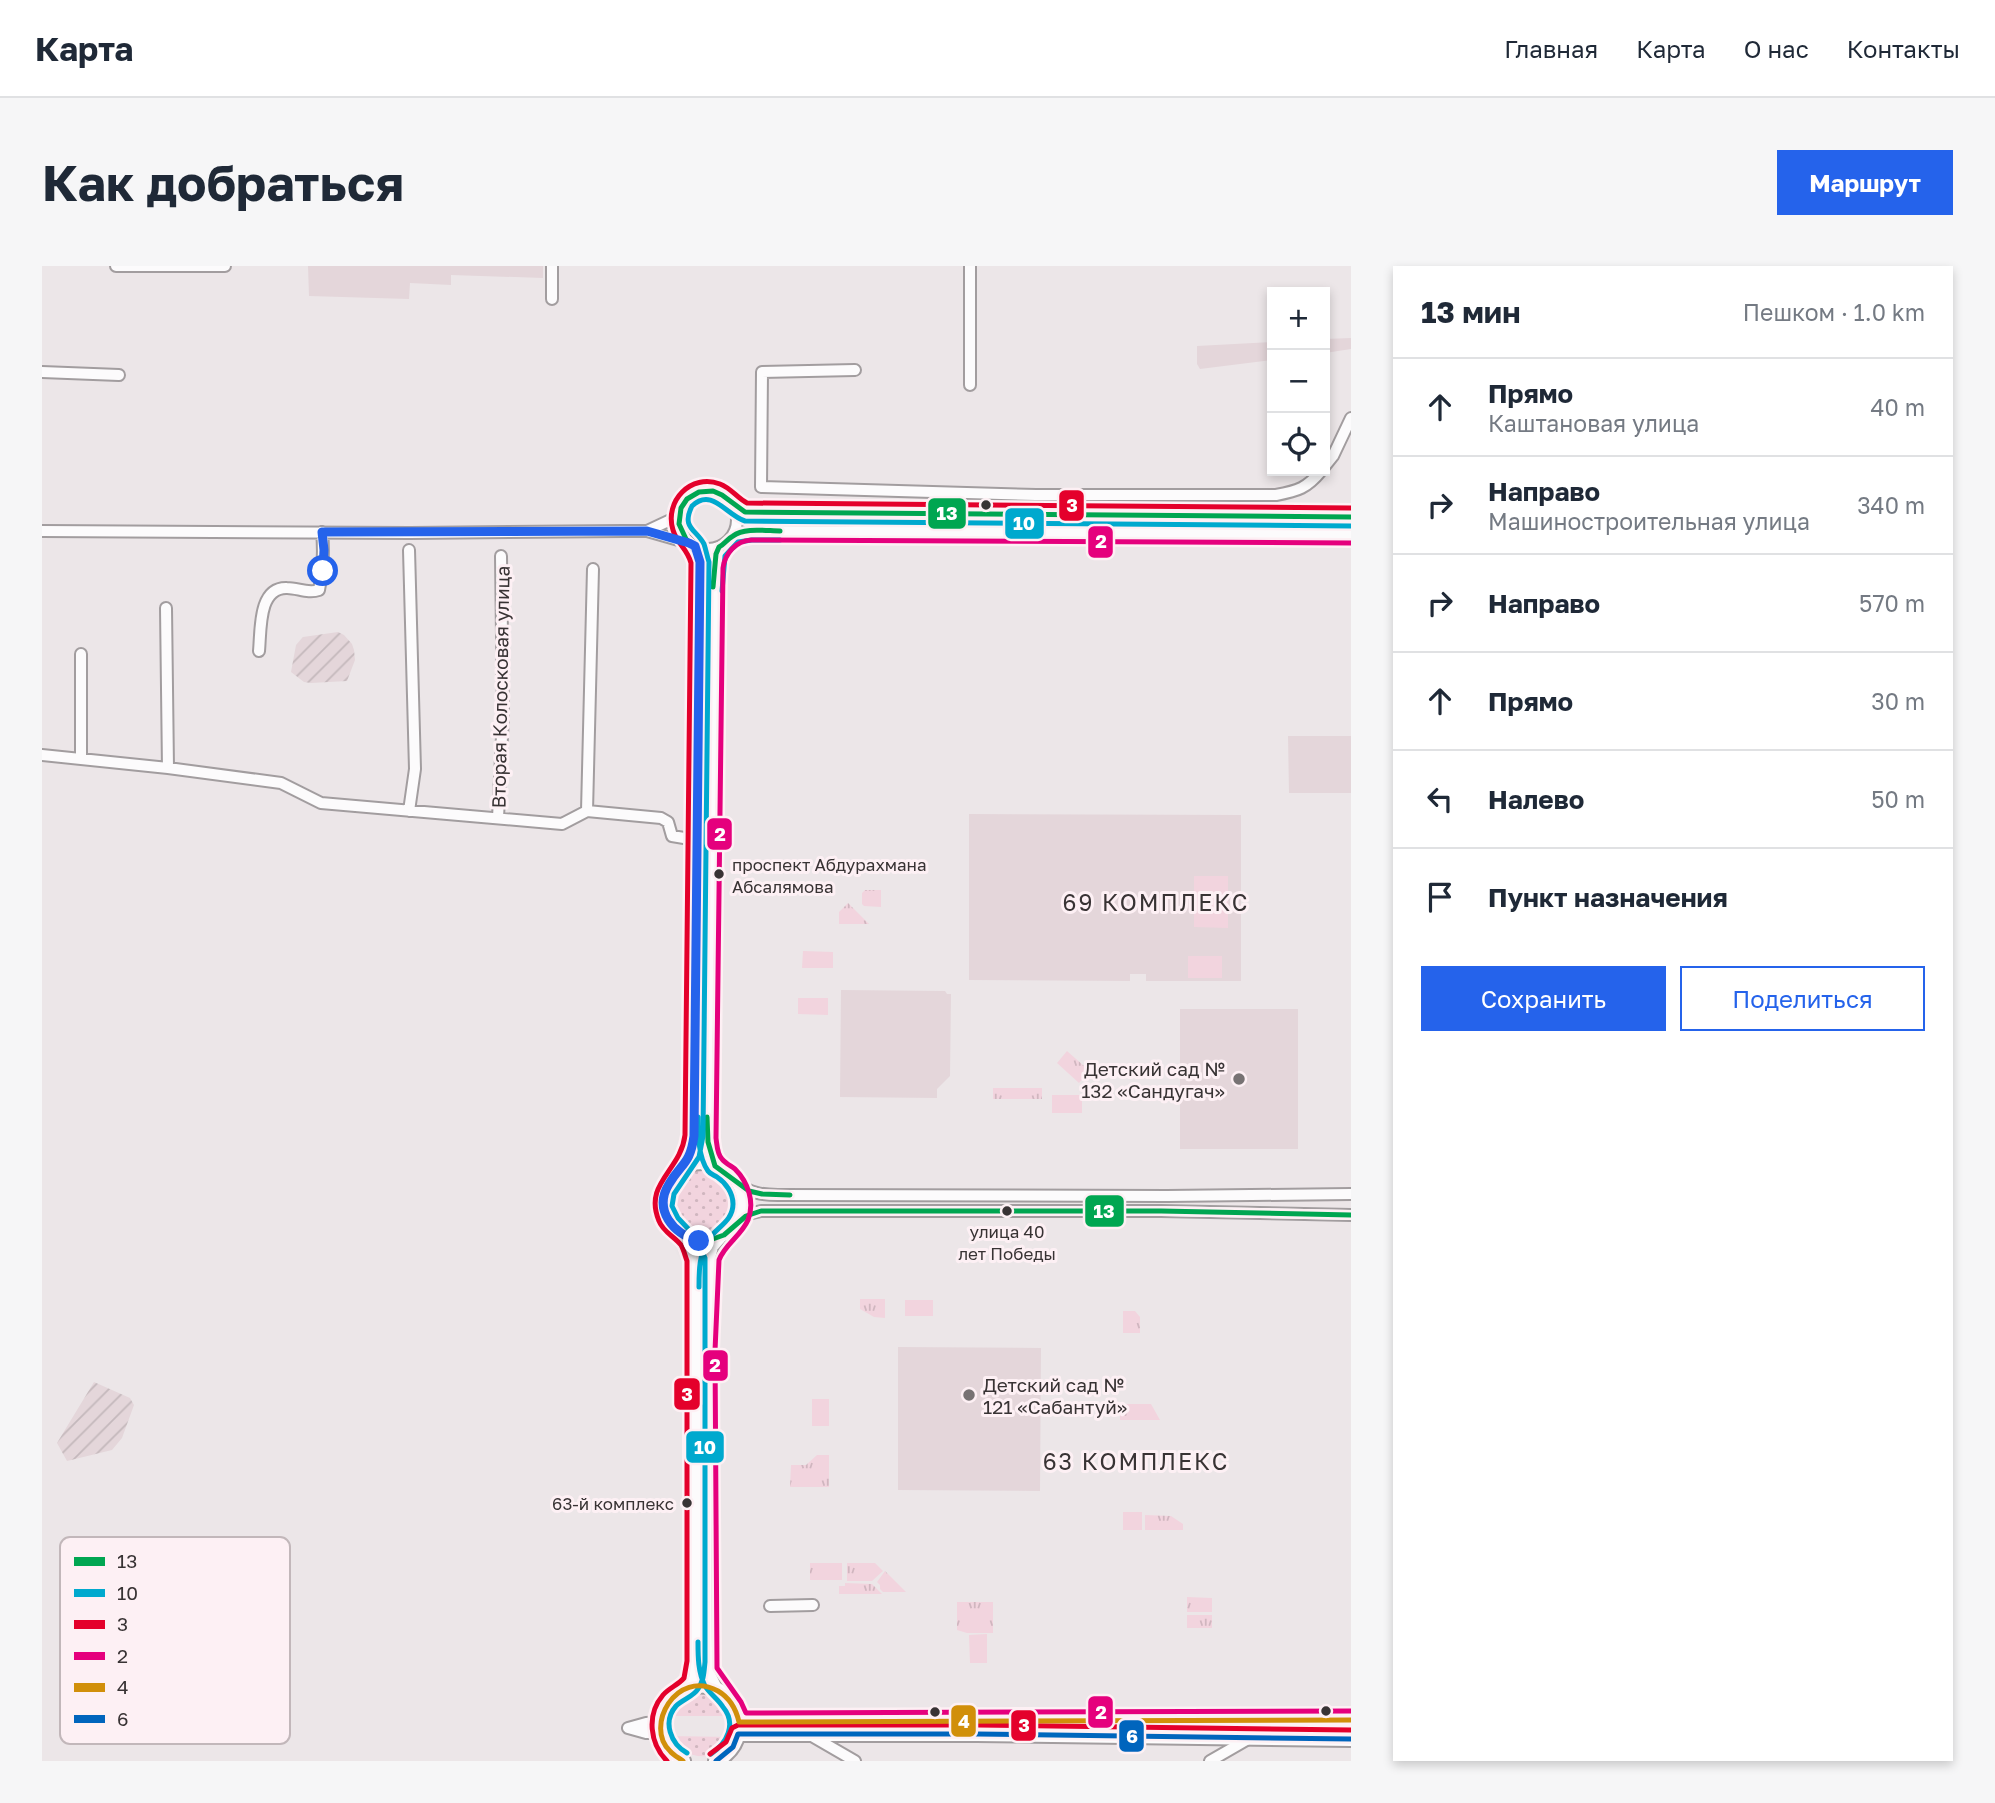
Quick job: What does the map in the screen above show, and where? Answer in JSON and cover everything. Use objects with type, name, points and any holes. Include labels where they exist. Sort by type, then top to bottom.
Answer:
[{"type":"main road","points":[[684,1761],[667,1747],[660,1728],[662,1714],[668,1702],[690,1686],[708,1686],[718,1690],[734,1706],[737,1713],[738,1728],[733,1747],[716,1761]]},
{"type":"main road","points":[[738,1728],[936,1720],[1351,1720]]},
{"type":"main road","points":[[738,1728],[810,1735],[987,1734],[1351,1739]]},
{"type":"street","points":[[116,266],[225,266]]},
{"type":"street","points":[[552,266],[552,299]]},
{"type":"street","points":[[970,266],[970,385]]},
{"type":"street","points":[[855,370],[762,372],[761,487],[1036,495],[1276,495],[1298,491],[1317,476]]},
{"type":"street","points":[[42,372],[119,375]]},
{"type":"street","points":[[1330,460],[1351,418]]},
{"type":"street","points":[[42,531],[647,531],[692,545],[703,549],[719,547],[734,534],[737,525],[735,507],[729,499],[721,493],[701,491],[686,500],[679,516],[681,532],[692,545],[700,562],[694,1136],[692,1152],[668,1184],[664,1197],[668,1220],[685,1237],[699,1241],[721,1238]]},
{"type":"street","points":[[1114,495],[1114,515]]},
{"type":"street","points":[[735,507],[750,512],[1351,517]]},
{"type":"street","points":[[647,531],[679,516]]},
{"type":"street","points":[[1236,516],[1244,525],[1237,534]]},
{"type":"street","points":[[734,534],[751,531],[1351,534]]},
{"type":"street","points":[[259,651],[267,597],[274,590],[286,588],[305,592],[319,590],[323,571],[322,532]]},
{"type":"street","points":[[715,1166],[707,1139],[707,1104],[714,567],[719,547]]},
{"type":"street","points":[[409,550],[415,769],[410,811]]},
{"type":"street","name":"Вторая Колосковая улица","points":[[498,818],[503,716],[502,556]]},
{"type":"street","points":[[587,811],[593,569]]},
{"type":"street","points":[[166,608],[168,768]]},
{"type":"street","points":[[81,654],[81,759]]},
{"type":"street","points":[[42,755],[281,783],[321,803],[562,824],[587,811],[662,818],[668,822],[672,836],[696,840]]},
{"type":"street","points":[[677,1174],[699,1164],[715,1166],[724,1170],[748,1191],[759,1195],[1351,1194]]},
{"type":"street","points":[[736,1183],[742,1202],[738,1221]]},
{"type":"street","points":[[718,1690],[708,1670],[707,1653],[706,1343],[710,1258],[713,1247],[738,1221],[748,1214],[761,1211],[1351,1214]]},
{"type":"street","points":[[685,1237],[696,1259],[696,1653],[694,1678],[690,1686]]},
{"type":"street","points":[[770,1606],[813,1605]]},
{"type":"street","points":[[810,1735],[855,1761]]},
{"type":"street","points":[[1210,1761],[1252,1736]]},
{"type":"shaded area","points":[[308,266],[543,266],[543,278],[451,275],[451,285],[410,283],[409,299],[309,296]]},
{"type":"shaded area","points":[[1351,338],[1351,349],[1330,352],[1330,339]]},
{"type":"shaded area","points":[[1267,342],[1267,361],[1200,369],[1197,364],[1197,346]]},
{"type":"shaded area","points":[[338,632],[352,644],[354,650],[355,660],[347,681],[304,682],[291,672],[296,645],[303,637]]},
{"type":"shaded area","points":[[1288,736],[1351,736],[1351,793],[1289,793]]},
{"type":"shaded area","points":[[969,814],[1241,815],[1241,981],[1146,981],[1146,974],[1130,974],[1130,981],[969,980]]},
{"type":"shaded area","points":[[841,990],[945,991],[951,994],[950,1076],[937,1089],[937,1098],[840,1097]]},
{"type":"shaded area","name":"Детский сад № 132 «Сандугач»","points":[[1180,1009],[1298,1009],[1298,1149],[1180,1149]]},
{"type":"shaded area","name":"Детский сад № 121 «Сабантуй»","points":[[898,1347],[1041,1348],[1040,1491],[898,1490]]},
{"type":"shaded area","points":[[94,1382],[130,1398],[134,1405],[122,1438],[112,1450],[67,1461],[57,1443]]},
{"type":"green space","points":[[1194,876],[1228,876],[1228,928],[1194,927]]},
{"type":"green space","points":[[865,890],[881,890],[881,907],[862,904],[862,893]]},
{"type":"green space","points":[[848,903],[869,924],[839,924],[839,912]]},
{"type":"green space","points":[[803,951],[833,952],[833,968],[802,968]]},
{"type":"green space","points":[[1188,956],[1222,956],[1222,978],[1188,978]]},
{"type":"green space","points":[[798,998],[828,998],[828,1015],[798,1014]]},
{"type":"green space","points":[[1067,1051],[1084,1066],[1085,1076],[1079,1083],[1057,1063]]},
{"type":"green space","points":[[993,1088],[1042,1088],[1042,1099],[993,1099]]},
{"type":"green space","points":[[1052,1095],[1082,1095],[1082,1113],[1052,1113]]},
{"type":"green space","points":[[696,1170],[710,1170],[722,1175],[731,1184],[736,1203],[734,1216],[727,1227],[710,1236],[696,1236],[684,1231],[675,1222],[670,1210],[670,1196],[675,1184],[684,1175]]},
{"type":"green space","points":[[860,1299],[885,1299],[885,1318],[874,1317],[860,1309]]},
{"type":"green space","points":[[905,1300],[933,1300],[933,1316],[905,1316]]},
{"type":"green space","points":[[1123,1311],[1135,1311],[1140,1317],[1140,1333],[1123,1333]]},
{"type":"green space","points":[[812,1399],[829,1399],[829,1426],[812,1426]]},
{"type":"green space","points":[[1120,1404],[1151,1404],[1160,1420],[1120,1420]]},
{"type":"green space","points":[[817,1455],[829,1455],[829,1487],[790,1487],[791,1465],[806,1465]]},
{"type":"green space","points":[[1123,1512],[1142,1512],[1142,1530],[1123,1530]]},
{"type":"green space","points":[[1145,1515],[1171,1516],[1183,1524],[1183,1530],[1145,1530]]},
{"type":"green space","points":[[810,1563],[842,1563],[842,1580],[810,1580]]},
{"type":"green space","points":[[847,1563],[875,1563],[883,1571],[872,1581],[847,1581]]},
{"type":"green space","points":[[885,1571],[906,1592],[883,1592],[880,1589],[877,1582]]},
{"type":"green space","points":[[845,1583],[872,1584],[882,1594],[839,1594],[839,1586],[845,1586]]},
{"type":"green space","points":[[1187,1597],[1212,1598],[1212,1612],[1187,1612]]},
{"type":"green space","points":[[957,1602],[993,1602],[993,1633],[967,1633],[957,1630]]},
{"type":"green space","points":[[1187,1615],[1212,1615],[1212,1628],[1187,1628]]},
{"type":"green space","points":[[987,1634],[987,1663],[970,1663],[969,1635]]},
{"type":"green space","points":[[709,1692],[725,1702],[731,1716],[666,1716],[685,1694]]},
{"type":"green space","points":[[745,1726],[1351,1728],[1351,1733],[1268,1730],[746,1729]]},
{"type":"green space","points":[[668,1736],[732,1737],[716,1754],[702,1756],[682,1750]]},
{"type":"transit line","name":"3","points":[[667,1761],[654,1738],[652,1720],[663,1695],[684,1678],[687,1661],[687,1261],[681,1245],[661,1225],[655,1208],[659,1187],[677,1158],[685,1135],[691,563],[673,530],[671,519],[676,500],[690,486],[709,482],[724,486],[747,503],[1351,508]]},
{"type":"transit line","name":"13","points":[[1351,517],[745,512],[713,491],[699,492],[687,499],[681,508],[679,524],[686,539],[696,548],[700,562],[694,1136],[689,1157],[669,1184],[664,1197],[665,1210],[679,1233],[690,1238],[710,1240],[724,1235],[746,1216],[761,1211],[1161,1211],[1351,1215]]},
{"type":"transit line","name":"10","points":[[687,1753],[677,1744],[669,1726],[676,1706],[700,1686],[705,1662],[705,1258],[695,1236],[678,1218],[672,1206],[674,1194],[699,1157],[703,1136],[709,562],[704,544],[689,524],[692,506],[706,499],[745,521],[1351,526]]},
{"type":"transit line","name":"13","points":[[713,587],[719,547],[743,531],[780,531]]},
{"type":"transit line","name":"2","points":[[1351,543],[751,540],[736,545],[729,553],[723,568],[716,1138],[720,1157],[744,1180],[751,1206],[745,1226],[719,1260],[715,1351],[717,1668],[746,1713],[1351,1711]]},
{"type":"transit line","name":"10","points":[[722,591],[725,556],[738,542],[780,540]]},
{"type":"transit line","name":"10","points":[[698,1117],[702,1159],[709,1172],[726,1185],[733,1204],[730,1215],[703,1250],[699,1287]]},
{"type":"transit line","name":"13","points":[[707,1117],[708,1142],[715,1166],[749,1191],[790,1195]]},
{"type":"transit line","name":"10","points":[[698,1642],[703,1681],[727,1713],[730,1726],[726,1739],[711,1754]]},
{"type":"transit line","name":"4","points":[[683,1761],[671,1752],[663,1741],[663,1715],[668,1703],[678,1694],[689,1687],[703,1686],[726,1697],[739,1722],[1351,1720]]},
{"type":"transit line","name":"3","points":[[710,1754],[726,1742],[732,1728],[738,1725],[1351,1730]]},
{"type":"transit line","name":"6","points":[[716,1761],[733,1747],[738,1734],[1351,1739]]},
{"type":"place","name":"проспект Абдурахмана Абсалямова","points":[[719,874]]},
{"type":"place","name":"Детский сад № 132 «Сандугач»","points":[[1239,1079]]},
{"type":"place","name":"улица 40 лет Победы","points":[[1007,1211]]},
{"type":"place","name":"Детский сад № 121 «Сабантуй»","points":[[969,1395]]},
{"type":"place","name":"63-й комплекс","points":[[687,1503]]},
{"type":"district","name":"69 КОМПЛЕКС","points":[[1156,902]]},
{"type":"district","name":"63 КОМПЛЕКС","points":[[1136,1461]]},
{"type":"route","points":[[323,571],[322,532],[647,531],[695,546],[700,562],[694,1136],[692,1152],[668,1184],[664,1208],[668,1220],[676,1230],[685,1237],[699,1241]]}]
